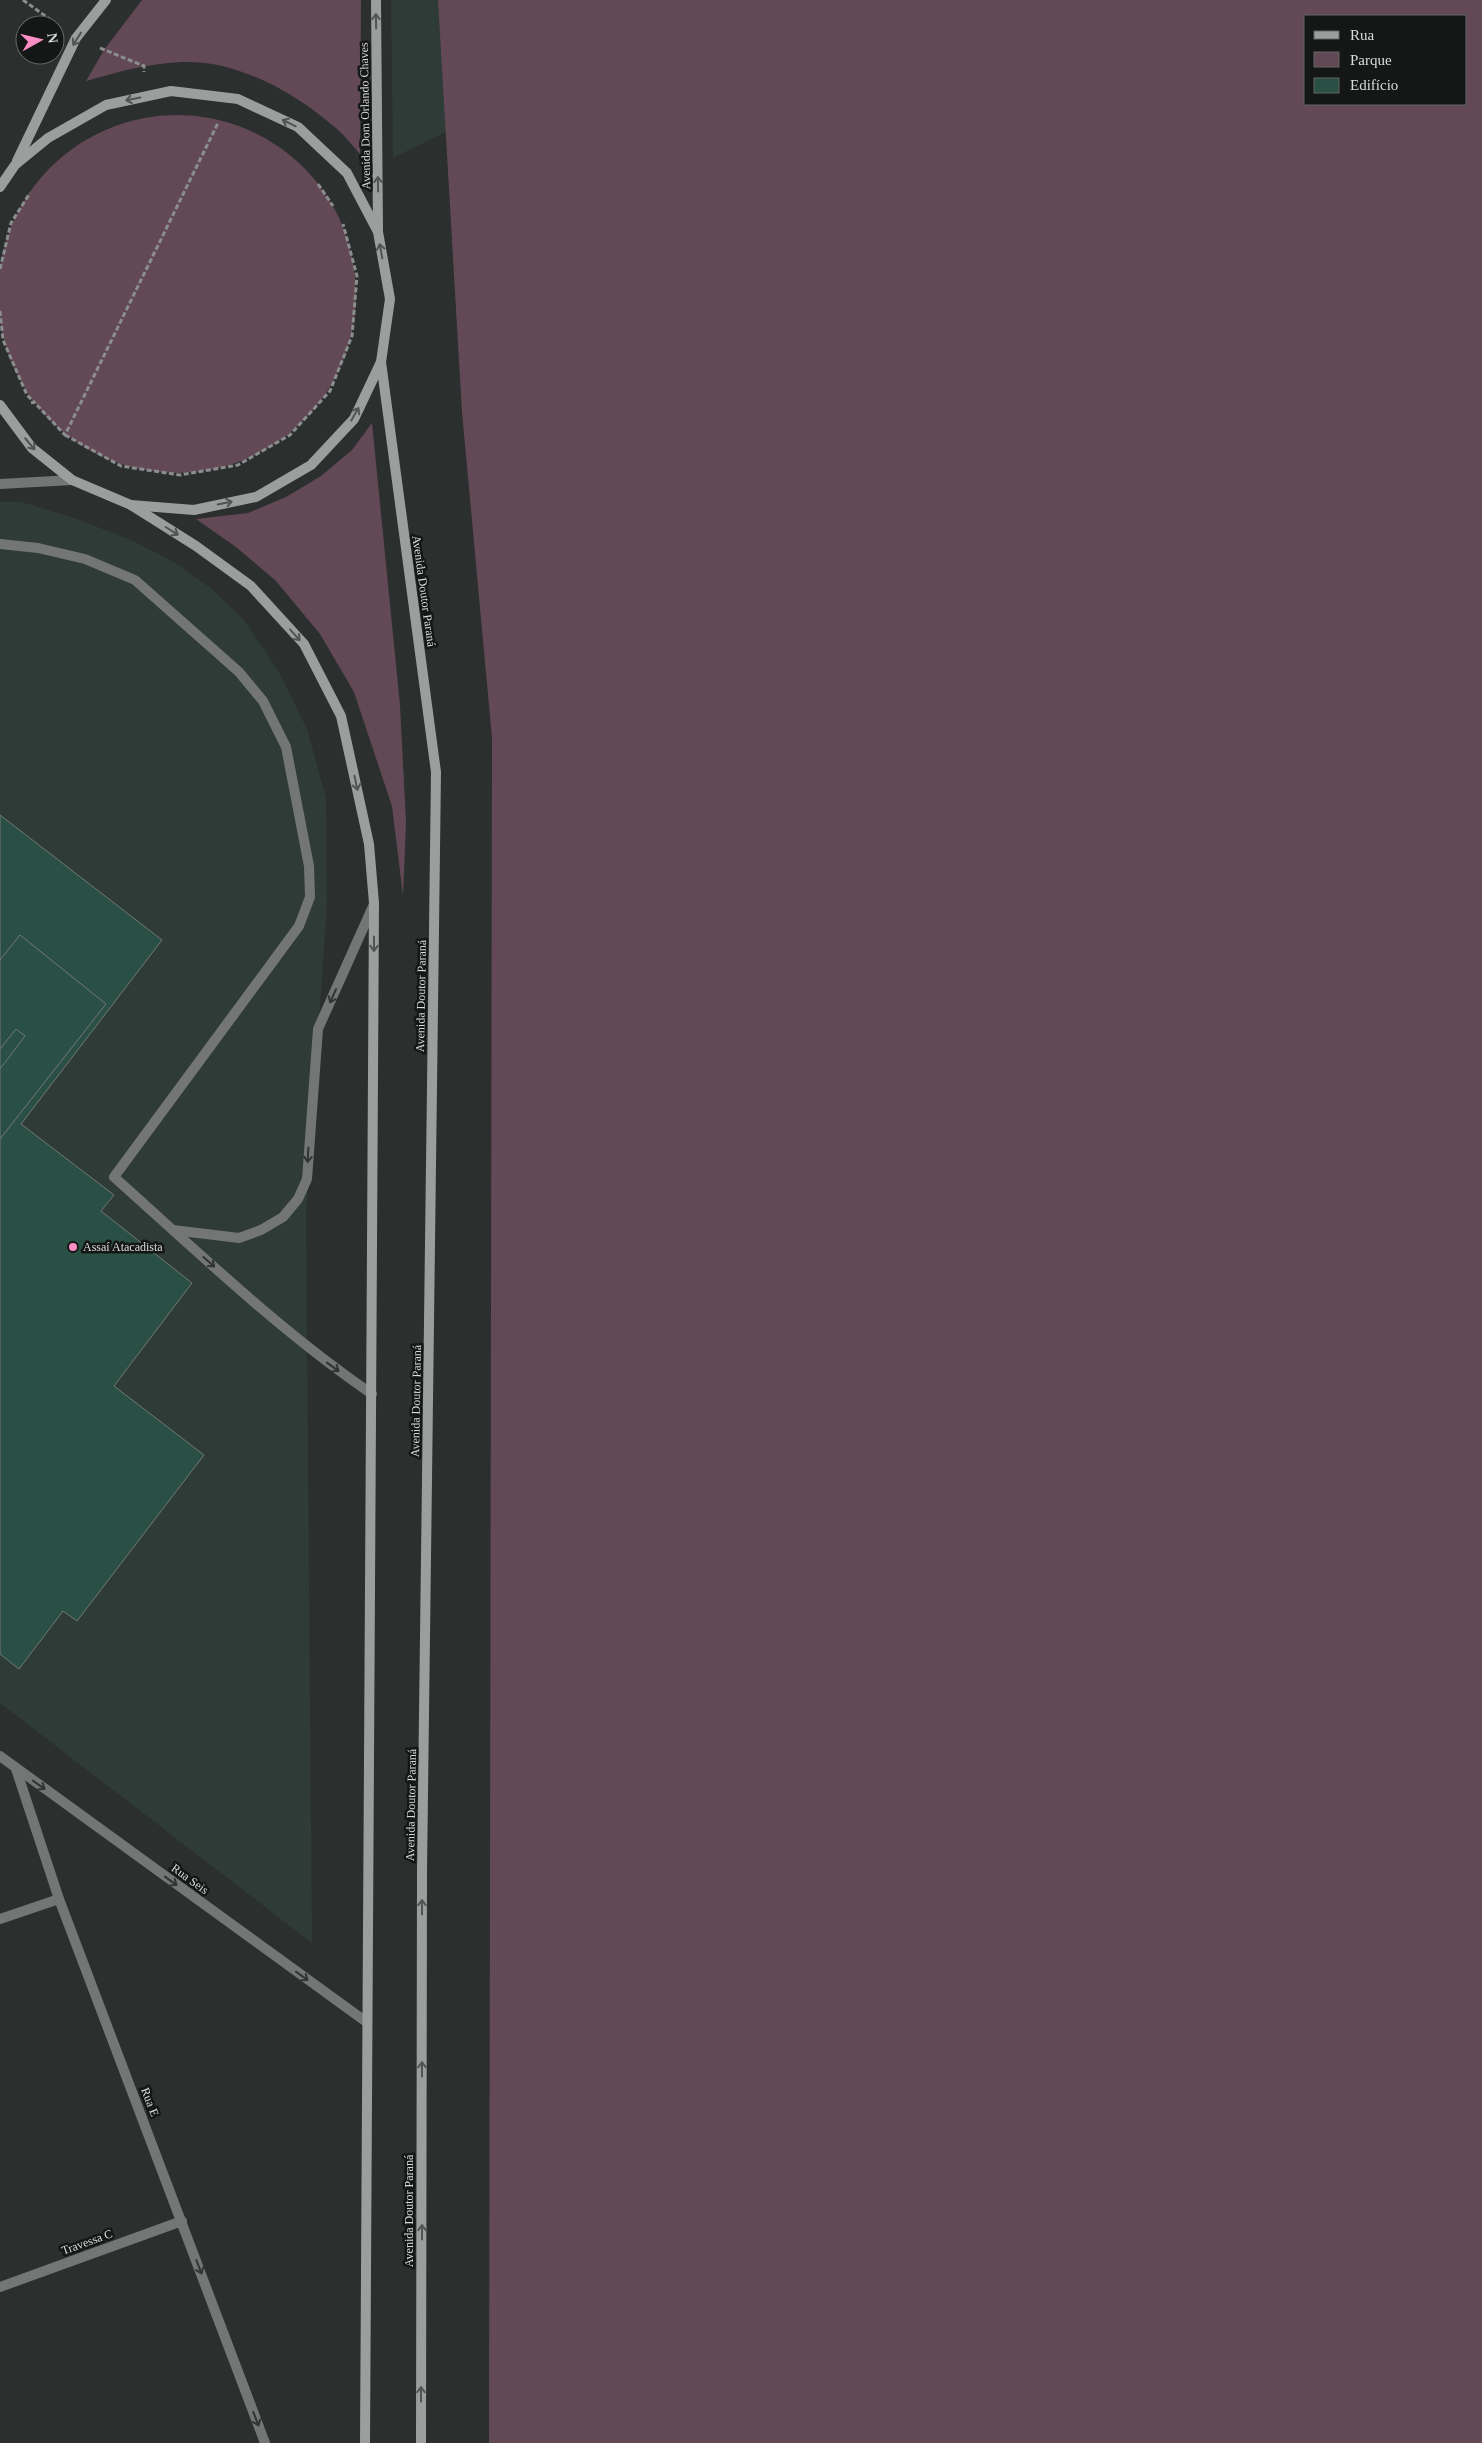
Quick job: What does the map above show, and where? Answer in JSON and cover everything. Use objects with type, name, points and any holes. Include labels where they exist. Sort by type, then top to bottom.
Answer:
[{"type":"main road","points":[[0,187],[15,165],[76,38],[106,0]]},
{"type":"main road","name":"Avenida Dom Orlando Chaves","points":[[376,0],[378,232]]},
{"type":"main road","points":[[15,165],[48,138],[106,104],[172,91],[238,99],[298,127],[346,173],[378,232],[390,299],[381,362],[354,419],[348,426],[311,465],[256,497],[194,510],[130,504]]},
{"type":"main road","name":"Avenida Doutor Paraná","points":[[381,362],[436,772],[422,1872],[421,2443]]},
{"type":"main road","points":[[0,405],[32,448],[72,480],[130,504],[196,546],[251,586],[304,644],[341,716],[368,844],[374,903],[372,1394],[365,2021],[365,2443]]},
{"type":"street","points":[[0,484],[72,480]]},
{"type":"street","points":[[0,544],[38,548],[85,559],[135,580],[239,672],[263,701],[286,747],[309,866],[310,897],[299,926],[114,1177],[280,1324],[330,1366],[372,1394]]},
{"type":"street","points":[[172,1230],[239,1238],[261,1230],[283,1217],[298,1199],[307,1179],[318,1029],[374,903]]},
{"type":"street","name":"Rua Seis","points":[[0,1756],[365,2021]]},
{"type":"street","name":"Rua E","points":[[16,1769],[59,1899],[265,2443]]},
{"type":"street","points":[[0,1919],[59,1899]]},
{"type":"street","name":"Travessa C","points":[[0,2287],[182,2221]]},
{"type":"path","points":[[23,0],[76,38],[144,66],[145,96]]},
{"type":"path","points":[[65,435],[220,120],[212,117]]},
{"type":"path","points":[[314,178],[336,210]]},
{"type":"path","points":[[0,269],[11,223],[33,189]]},
{"type":"path","points":[[0,311],[2,340],[27,395],[65,435],[121,466],[180,476],[238,465],[290,435],[330,391],[352,336],[356,276],[341,218]]},
{"type":"path","points":[[7,414],[34,402]]},
{"type":"shaded area","points":[[391,0],[713,0],[393,158]]},
{"type":"shaded area","points":[[0,502],[22,502],[77,519],[131,540],[174,562],[212,589],[244,620],[279,672],[307,729],[326,798],[327,904],[306,1214],[312,1943],[0,1703]]},
{"type":"green space","points":[[142,0],[361,0],[360,154],[335,127],[299,100],[262,80],[223,66],[183,62],[158,64],[134,68],[86,81],[104,50]]},
{"type":"green space","points":[[438,0],[1482,0],[1482,2443],[489,2443],[492,738],[462,412]]},
{"type":"green space","points":[[177,115],[212,118],[246,128],[291,155],[316,180],[343,225],[353,259],[356,294],[353,329],[343,363],[316,408],[291,433],[277,443],[246,460],[212,470],[177,473],[142,470],[108,460],[77,443],[50,421],[28,394],[11,363],[1,329],[-1,276],[1,259],[11,225],[28,194],[50,167],[77,145],[108,128],[142,118]]},
{"type":"green space","points":[[372,423],[400,705],[406,822],[403,896],[392,806],[354,692],[320,634],[276,581],[236,547],[196,519],[248,513],[286,497],[321,476],[352,450]]},
{"type":"building","name":"Assaí Atacadista","points":[[0,815],[162,940],[21,1124],[114,1195],[101,1211],[192,1283],[114,1386],[204,1455],[77,1621],[63,1611],[19,1669],[0,1654]]},
{"type":"building","points":[[20,935],[106,1004],[0,1139],[0,1069],[25,1036],[16,1029],[0,1049],[0,960]]},
{"type":"place","name":"Assaí Atacadista","points":[[73,1247]]}]
